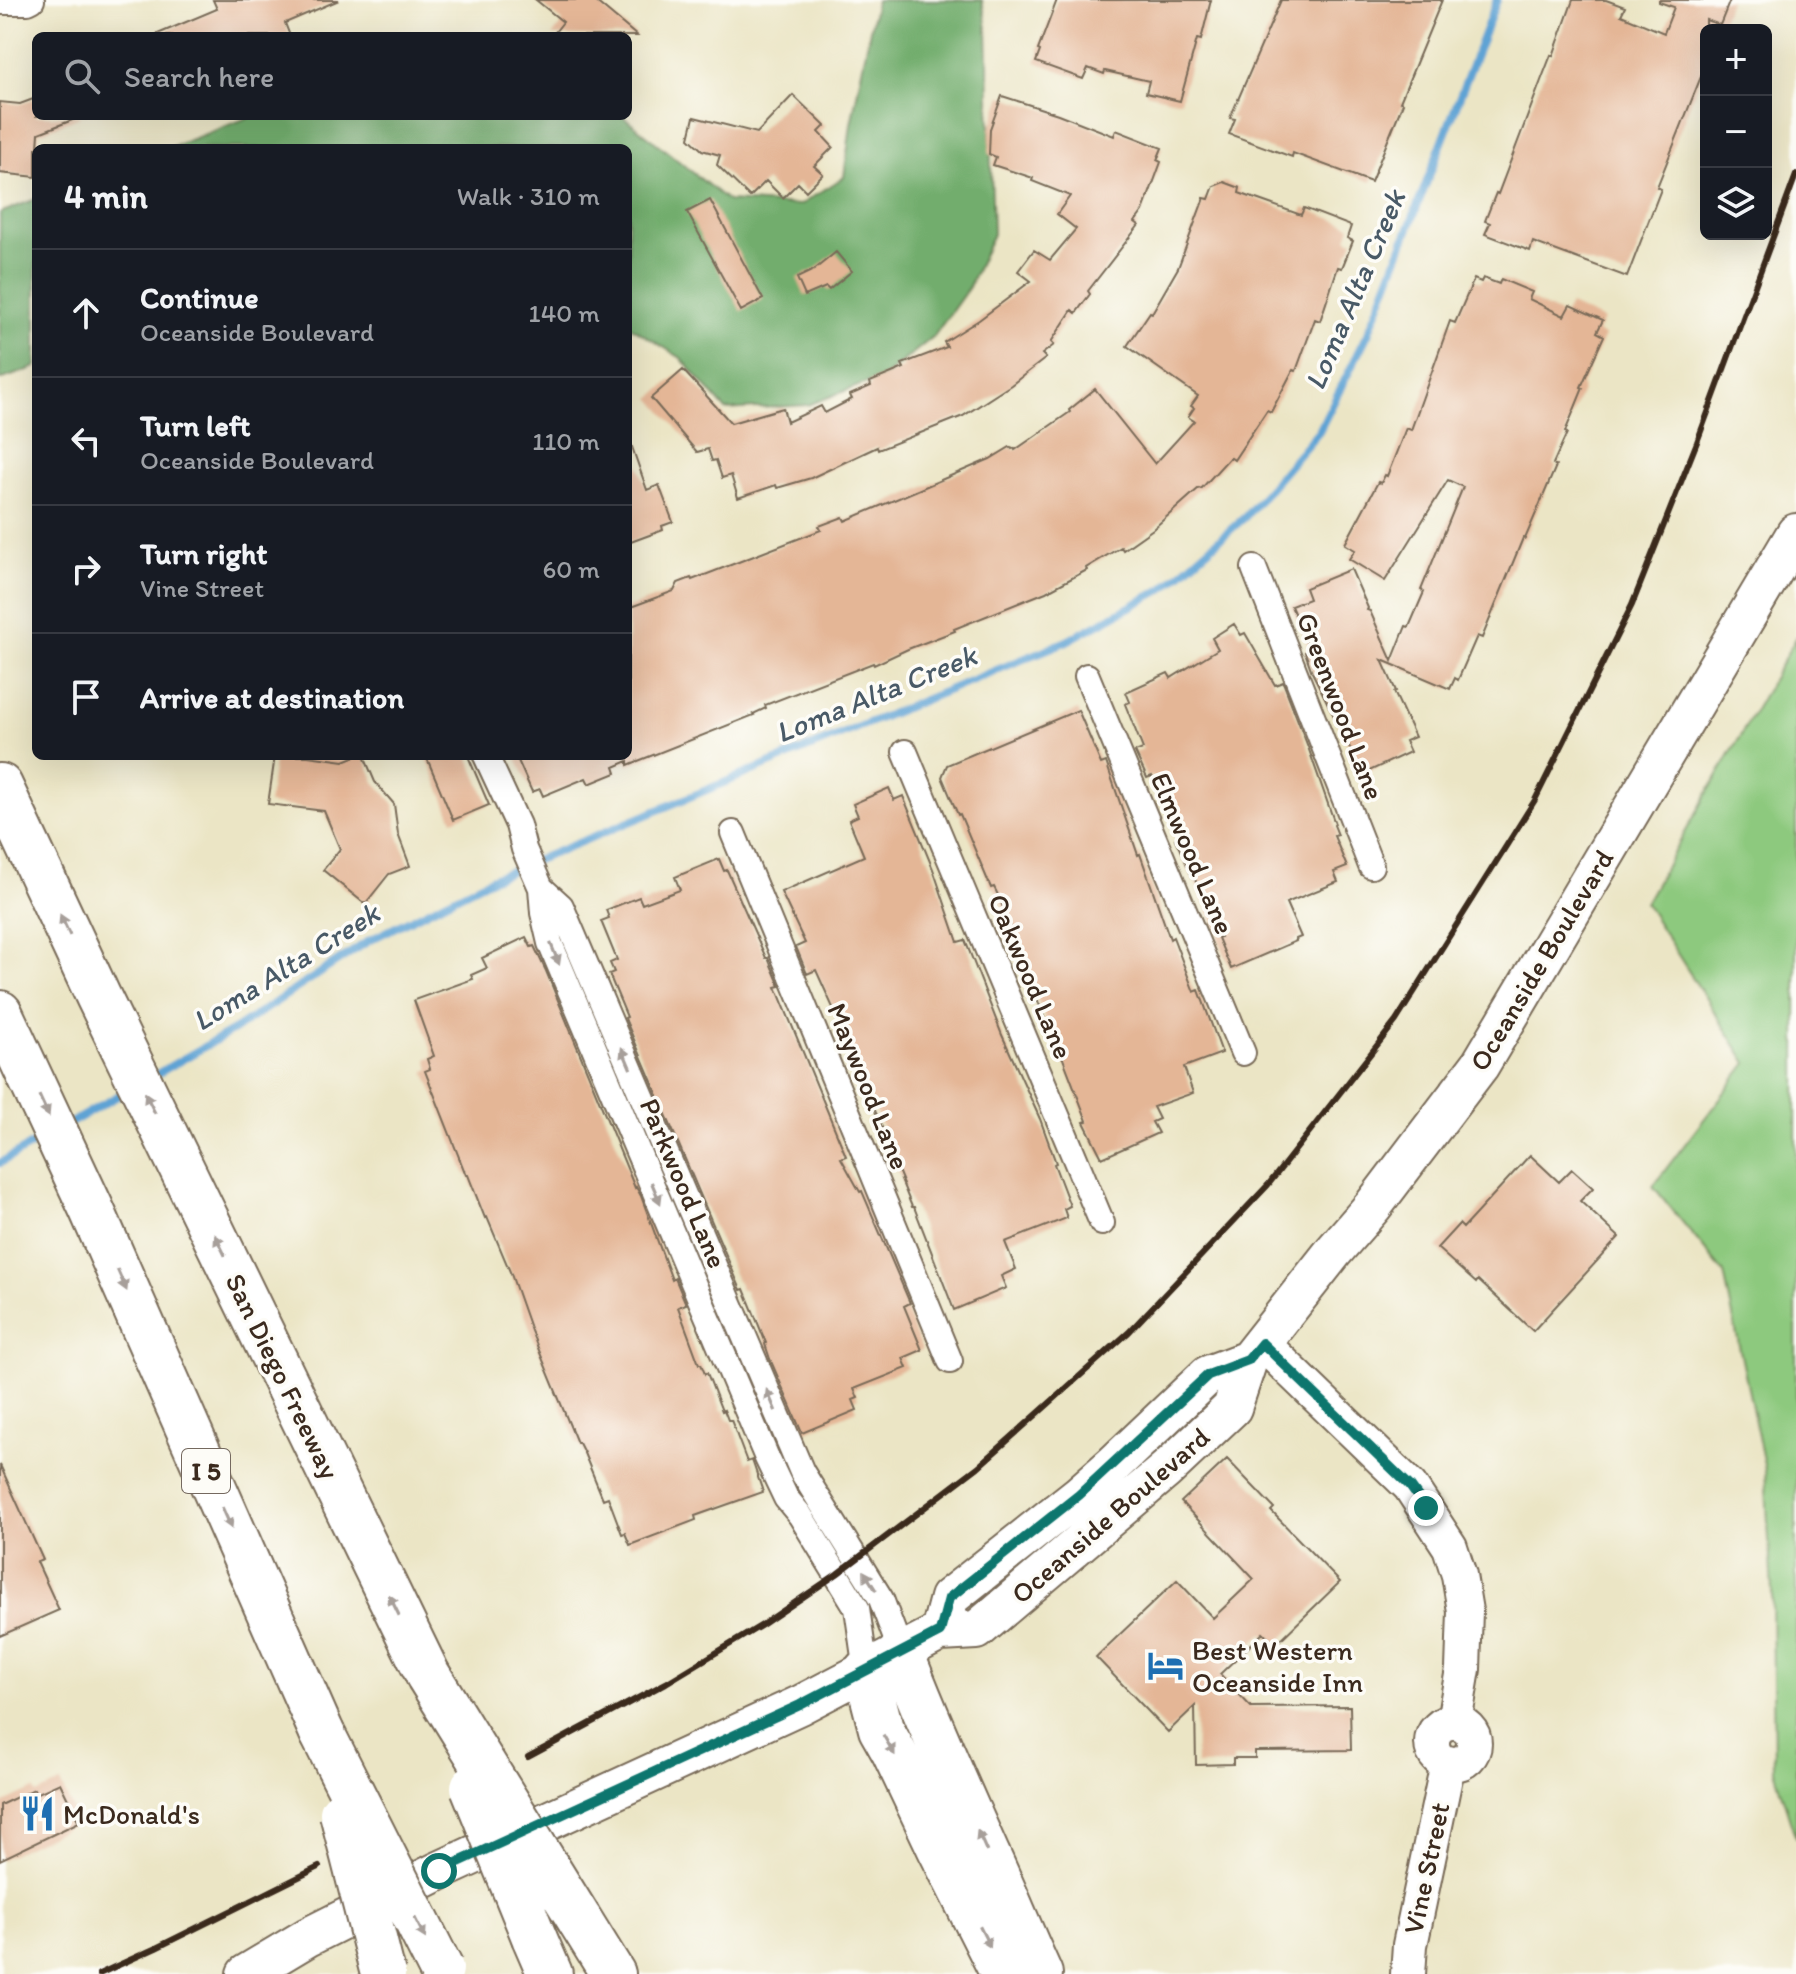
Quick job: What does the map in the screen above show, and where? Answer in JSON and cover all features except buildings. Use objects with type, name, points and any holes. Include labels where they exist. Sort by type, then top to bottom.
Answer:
[{"type":"highway","name":"San Diego Freeway","points":[[0,786],[98,996],[428,1675],[542,1956]]},
{"type":"highway","name":"I 5","points":[[5,1024],[91,1208],[322,1733],[442,1971]]},
{"type":"highway","points":[[884,1662],[881,1729],[1003,1974]]},
{"type":"highway","points":[[884,1662],[921,1706],[1040,1974]]},
{"type":"highway","points":[[428,1675],[613,1974]]},
{"type":"highway","points":[[322,1733],[383,1974]]},
{"type":"main road","name":"Oceanside Boulevard","points":[[246,1974],[308,1937],[439,1871],[774,1717],[940,1632],[949,1598],[1079,1495],[1208,1375],[1255,1351],[1373,1206],[1480,1065],[1796,533]]},
{"type":"street","points":[[0,2],[32,0]]},
{"type":"street","name":"Greenwood Lane","points":[[1254,568],[1371,866]]},
{"type":"street","name":"Elmwood Lane","points":[[1087,676],[1243,1053]]},
{"type":"street","name":"Oakwood Lane","points":[[905,752],[1102,1223]]},
{"type":"street","name":"Parkwood Lane","points":[[488,760],[518,825],[524,849],[541,888],[550,943],[767,1458],[786,1498],[800,1515],[857,1608],[884,1662]]},
{"type":"street","name":"Maywood Lane","points":[[733,833],[950,1361]]},
{"type":"street","name":"Parkwood Lane","points":[[541,888],[561,906],[802,1472],[881,1599],[884,1662]]},
{"type":"street","name":"Vine Street","points":[[1255,1351],[1410,1486],[1450,1547],[1459,1575],[1465,1611],[1463,1669],[1454,1722],[1436,1730],[1432,1740],[1433,1750],[1448,1763],[1410,1945],[1408,1974]]},
{"type":"green space","points":[[876,0],[982,0],[987,28],[993,234],[969,287],[934,336],[885,376],[808,405],[726,410],[681,358],[632,327],[632,144],[179,144],[242,120],[628,120],[728,201],[800,205],[844,177],[851,124]]},
{"type":"green space","points":[[32,201],[32,368],[0,380],[0,213]]},
{"type":"green space","points":[[1796,638],[1796,1839],[1774,1770],[1772,1592],[1765,1470],[1724,1273],[1653,1186],[1747,1063],[1645,903]]},
{"type":"waterway","name":"Loma Alta Creek","points":[[150,1078],[235,1029],[370,940],[491,879],[1067,641],[1163,589],[1245,517],[1319,431],[1368,334],[1497,0]]},
{"type":"waterway","name":"Loma Alta Creek","points":[[67,1125],[128,1090]]},
{"type":"waterway","name":"Loma Alta Creek","points":[[0,1163],[44,1138]]},
{"type":"railway","points":[[528,1757],[666,1683],[762,1625],[837,1574],[978,1467],[1129,1332],[1268,1185],[1396,1021],[1535,800],[1632,605],[1697,442],[1796,175]]},
{"type":"railway","points":[[99,1974],[319,1867]]},
{"type":"place","name":"Best Western Oceanside Inn","points":[[1166,1666]]},
{"type":"place","name":"McDonald's","points":[[37,1814]]},
{"type":"route","points":[[439,1871],[800,1705],[940,1632],[949,1598],[1079,1495],[1208,1375],[1248,1360],[1262,1343],[1410,1486],[1426,1508]]}]
